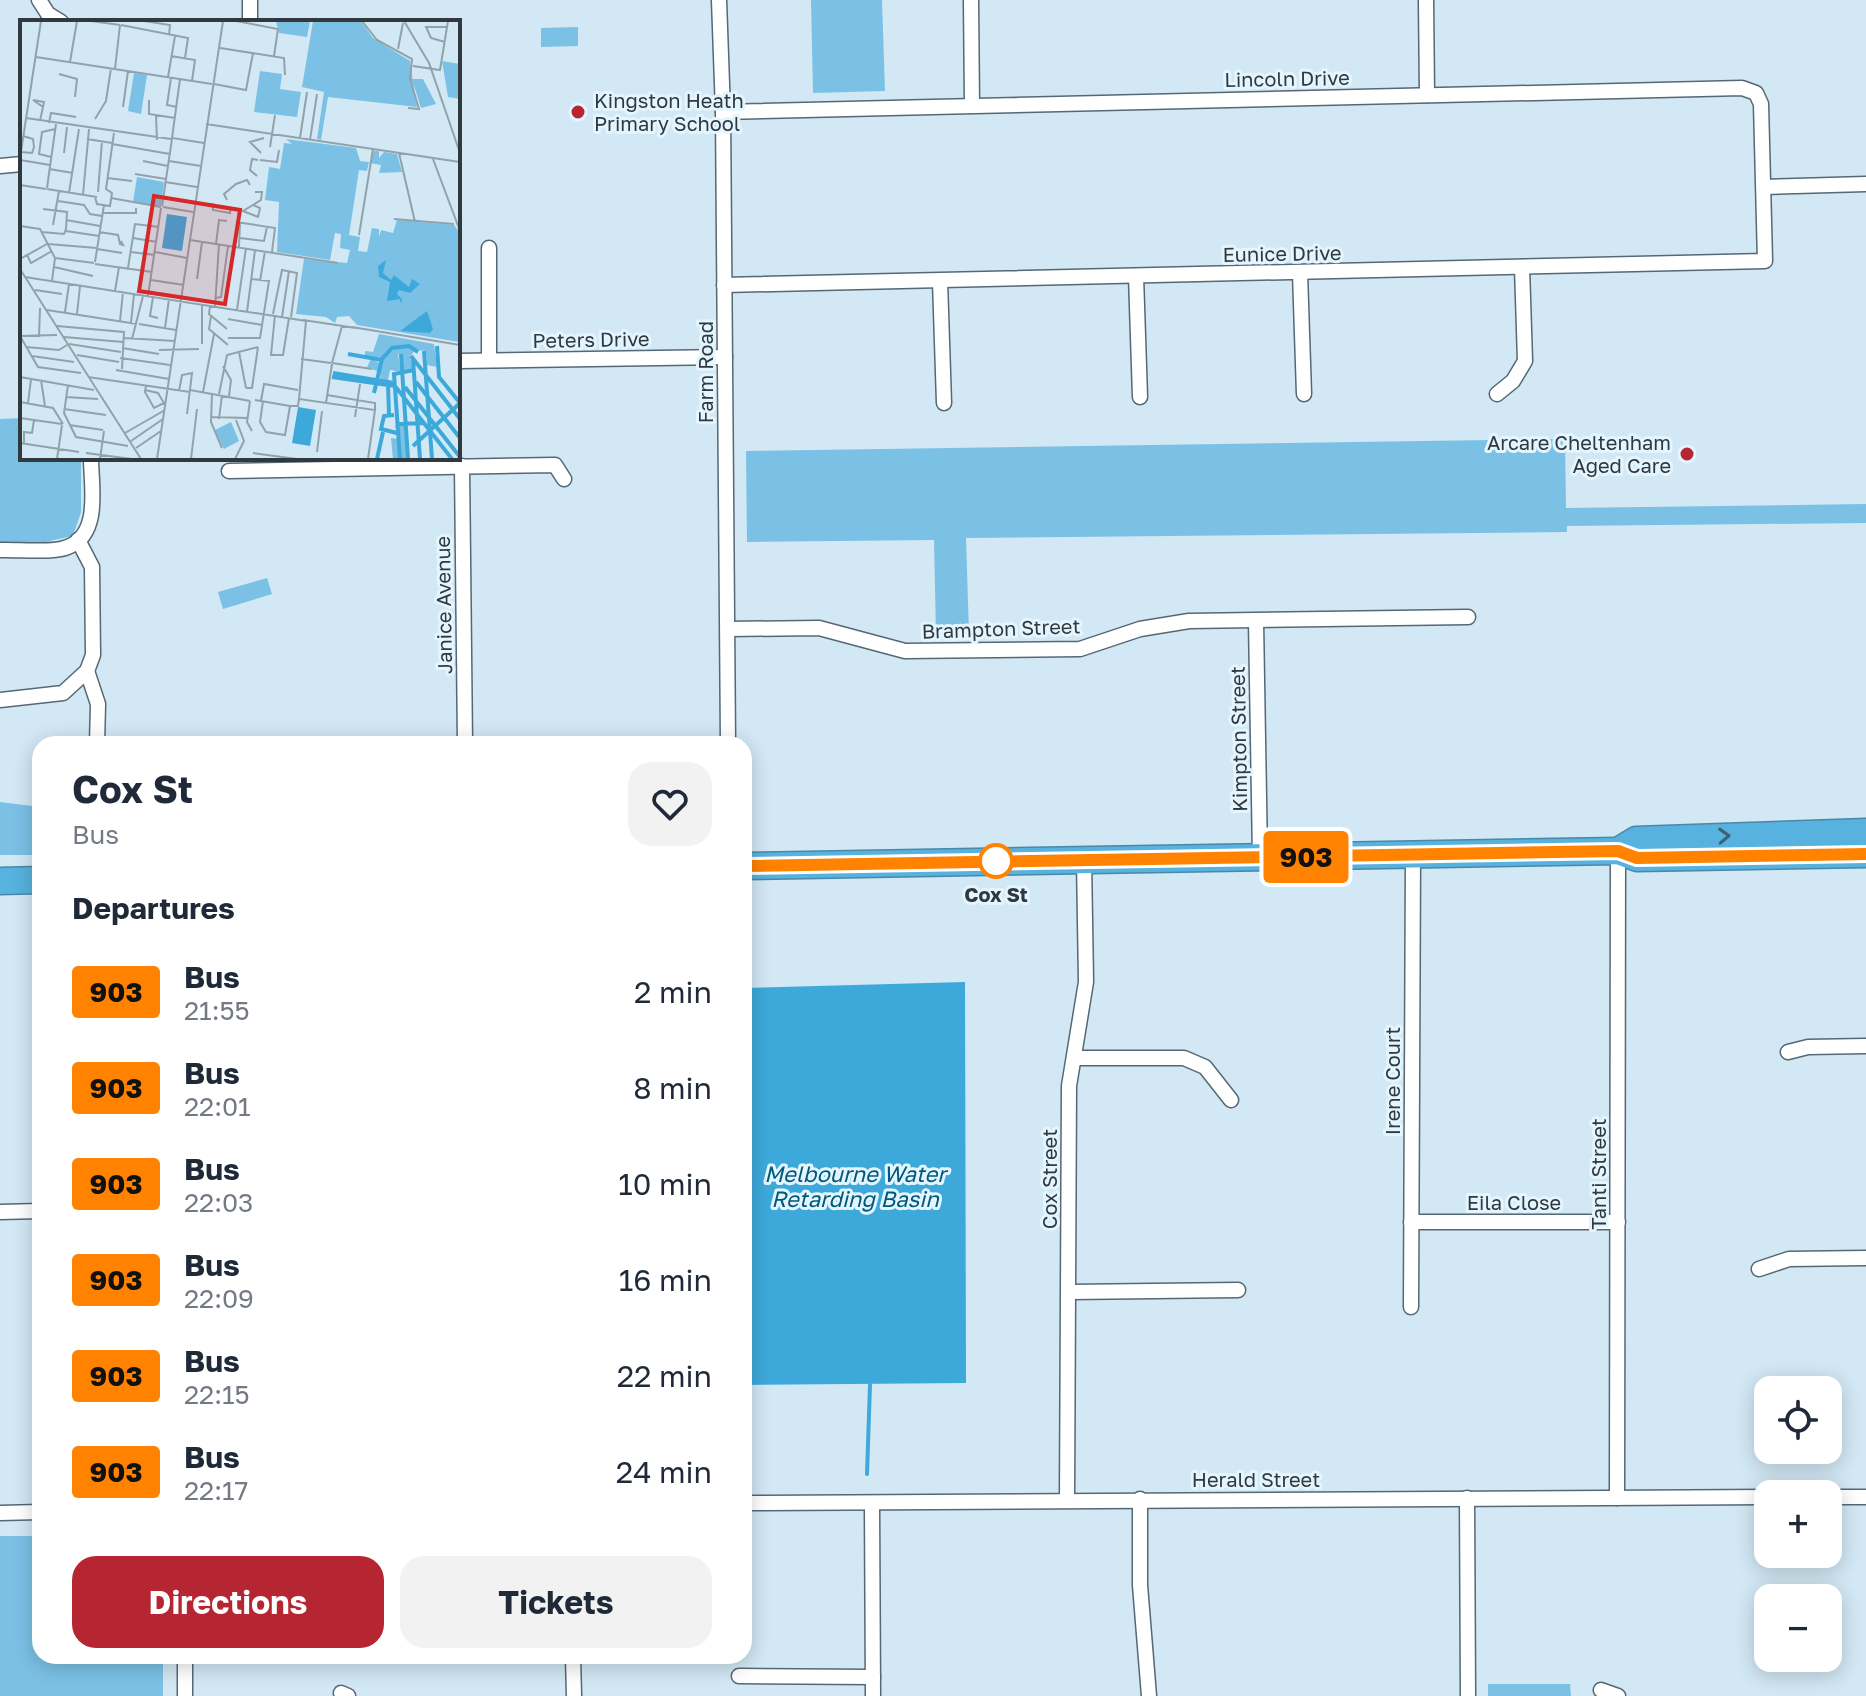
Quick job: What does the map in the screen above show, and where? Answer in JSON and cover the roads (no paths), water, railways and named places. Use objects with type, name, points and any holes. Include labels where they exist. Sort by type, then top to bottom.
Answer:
[{"type":"highway","points":[[1618,851],[1636,840],[1646,839],[1866,832]]},
{"type":"highway","points":[[752,866],[1618,851],[1637,858],[1866,854]]},
{"type":"highway","points":[[0,881],[32,880]]},
{"type":"street","points":[[39,0],[48,14],[58,20]]},
{"type":"street","name":"Farm Road","points":[[719,0],[723,112],[728,736]]},
{"type":"street","points":[[971,0],[972,105]]},
{"type":"street","points":[[1426,0],[1427,95]]},
{"type":"street","name":"Lincoln Drive","points":[[723,112],[1748,88],[1756,93],[1761,104],[1764,187]]},
{"type":"street","points":[[0,166],[20,164]]},
{"type":"street","points":[[1764,187],[1866,184]]},
{"type":"street","name":"Eunice Drive","points":[[724,285],[1765,261],[1764,187]]},
{"type":"street","points":[[489,248],[489,360]]},
{"type":"street","points":[[1497,394],[1513,381],[1525,361],[1522,267]]},
{"type":"street","points":[[1300,273],[1304,394]]},
{"type":"street","points":[[1136,276],[1140,397]]},
{"type":"street","points":[[940,281],[944,403]]},
{"type":"street","name":"Peters Drive","points":[[460,361],[725,357]]},
{"type":"street","points":[[0,550],[57,549],[69,547],[78,540],[89,527],[91,460]]},
{"type":"street","points":[[229,471],[555,465],[564,479]]},
{"type":"street","name":"Janice Avenue","points":[[462,466],[465,736]]},
{"type":"street","points":[[0,700],[63,693],[87,671],[93,655],[92,567],[78,540]]},
{"type":"street","name":"Brampton Street","points":[[728,629],[819,628],[905,651],[1080,649],[1140,629],[1189,621],[1468,617]]},
{"type":"street","name":"Kimpton Street","points":[[1256,621],[1260,857]]},
{"type":"street","points":[[87,671],[98,704],[97,736]]},
{"type":"street","name":"Tanti Street","points":[[1617,1498],[1618,851]]},
{"type":"street","name":"Irene Court","points":[[1411,1307],[1413,855]]},
{"type":"street","name":"Cox Street","points":[[1067,1500],[1069,1086],[1086,982],[1084,860]]},
{"type":"street","points":[[1788,1052],[1808,1047],[1866,1046]]},
{"type":"street","points":[[1074,1058],[1184,1058],[1205,1067],[1231,1100]]},
{"type":"street","points":[[0,1212],[32,1211]]},
{"type":"street","name":"Eila Close","points":[[1411,1222],[1618,1222]]},
{"type":"street","points":[[1759,1269],[1789,1259],[1866,1258]]},
{"type":"street","points":[[1069,1292],[1238,1290]]},
{"type":"street","name":"Herald Street","points":[[752,1503],[1754,1497]]},
{"type":"street","points":[[1842,1497],[1866,1497]]},
{"type":"street","points":[[1467,1498],[1468,1696]]},
{"type":"street","points":[[1140,1499],[1140,1585],[1149,1696]]},
{"type":"street","points":[[872,1503],[873,1696]]},
{"type":"street","points":[[0,1513],[32,1512]]},
{"type":"street","points":[[185,1664],[185,1696]]},
{"type":"street","points":[[573,1664],[574,1696]]},
{"type":"street","points":[[739,1676],[873,1677]]},
{"type":"street","points":[[1601,1690],[1618,1696]]},
{"type":"water","name":"Melbourne Water Retarding Basin","points":[[965,982],[966,1383],[752,1385],[752,988]]},
{"type":"waterway","points":[[867,1474],[870,1385]]},
{"type":"place","name":"Kingston Heath Primary School","points":[[578,112]]},
{"type":"place","name":"Arcare Cheltenham Aged Care","points":[[1687,454]]},
{"type":"place","name":"Cox St","points":[[996,861]]}]
